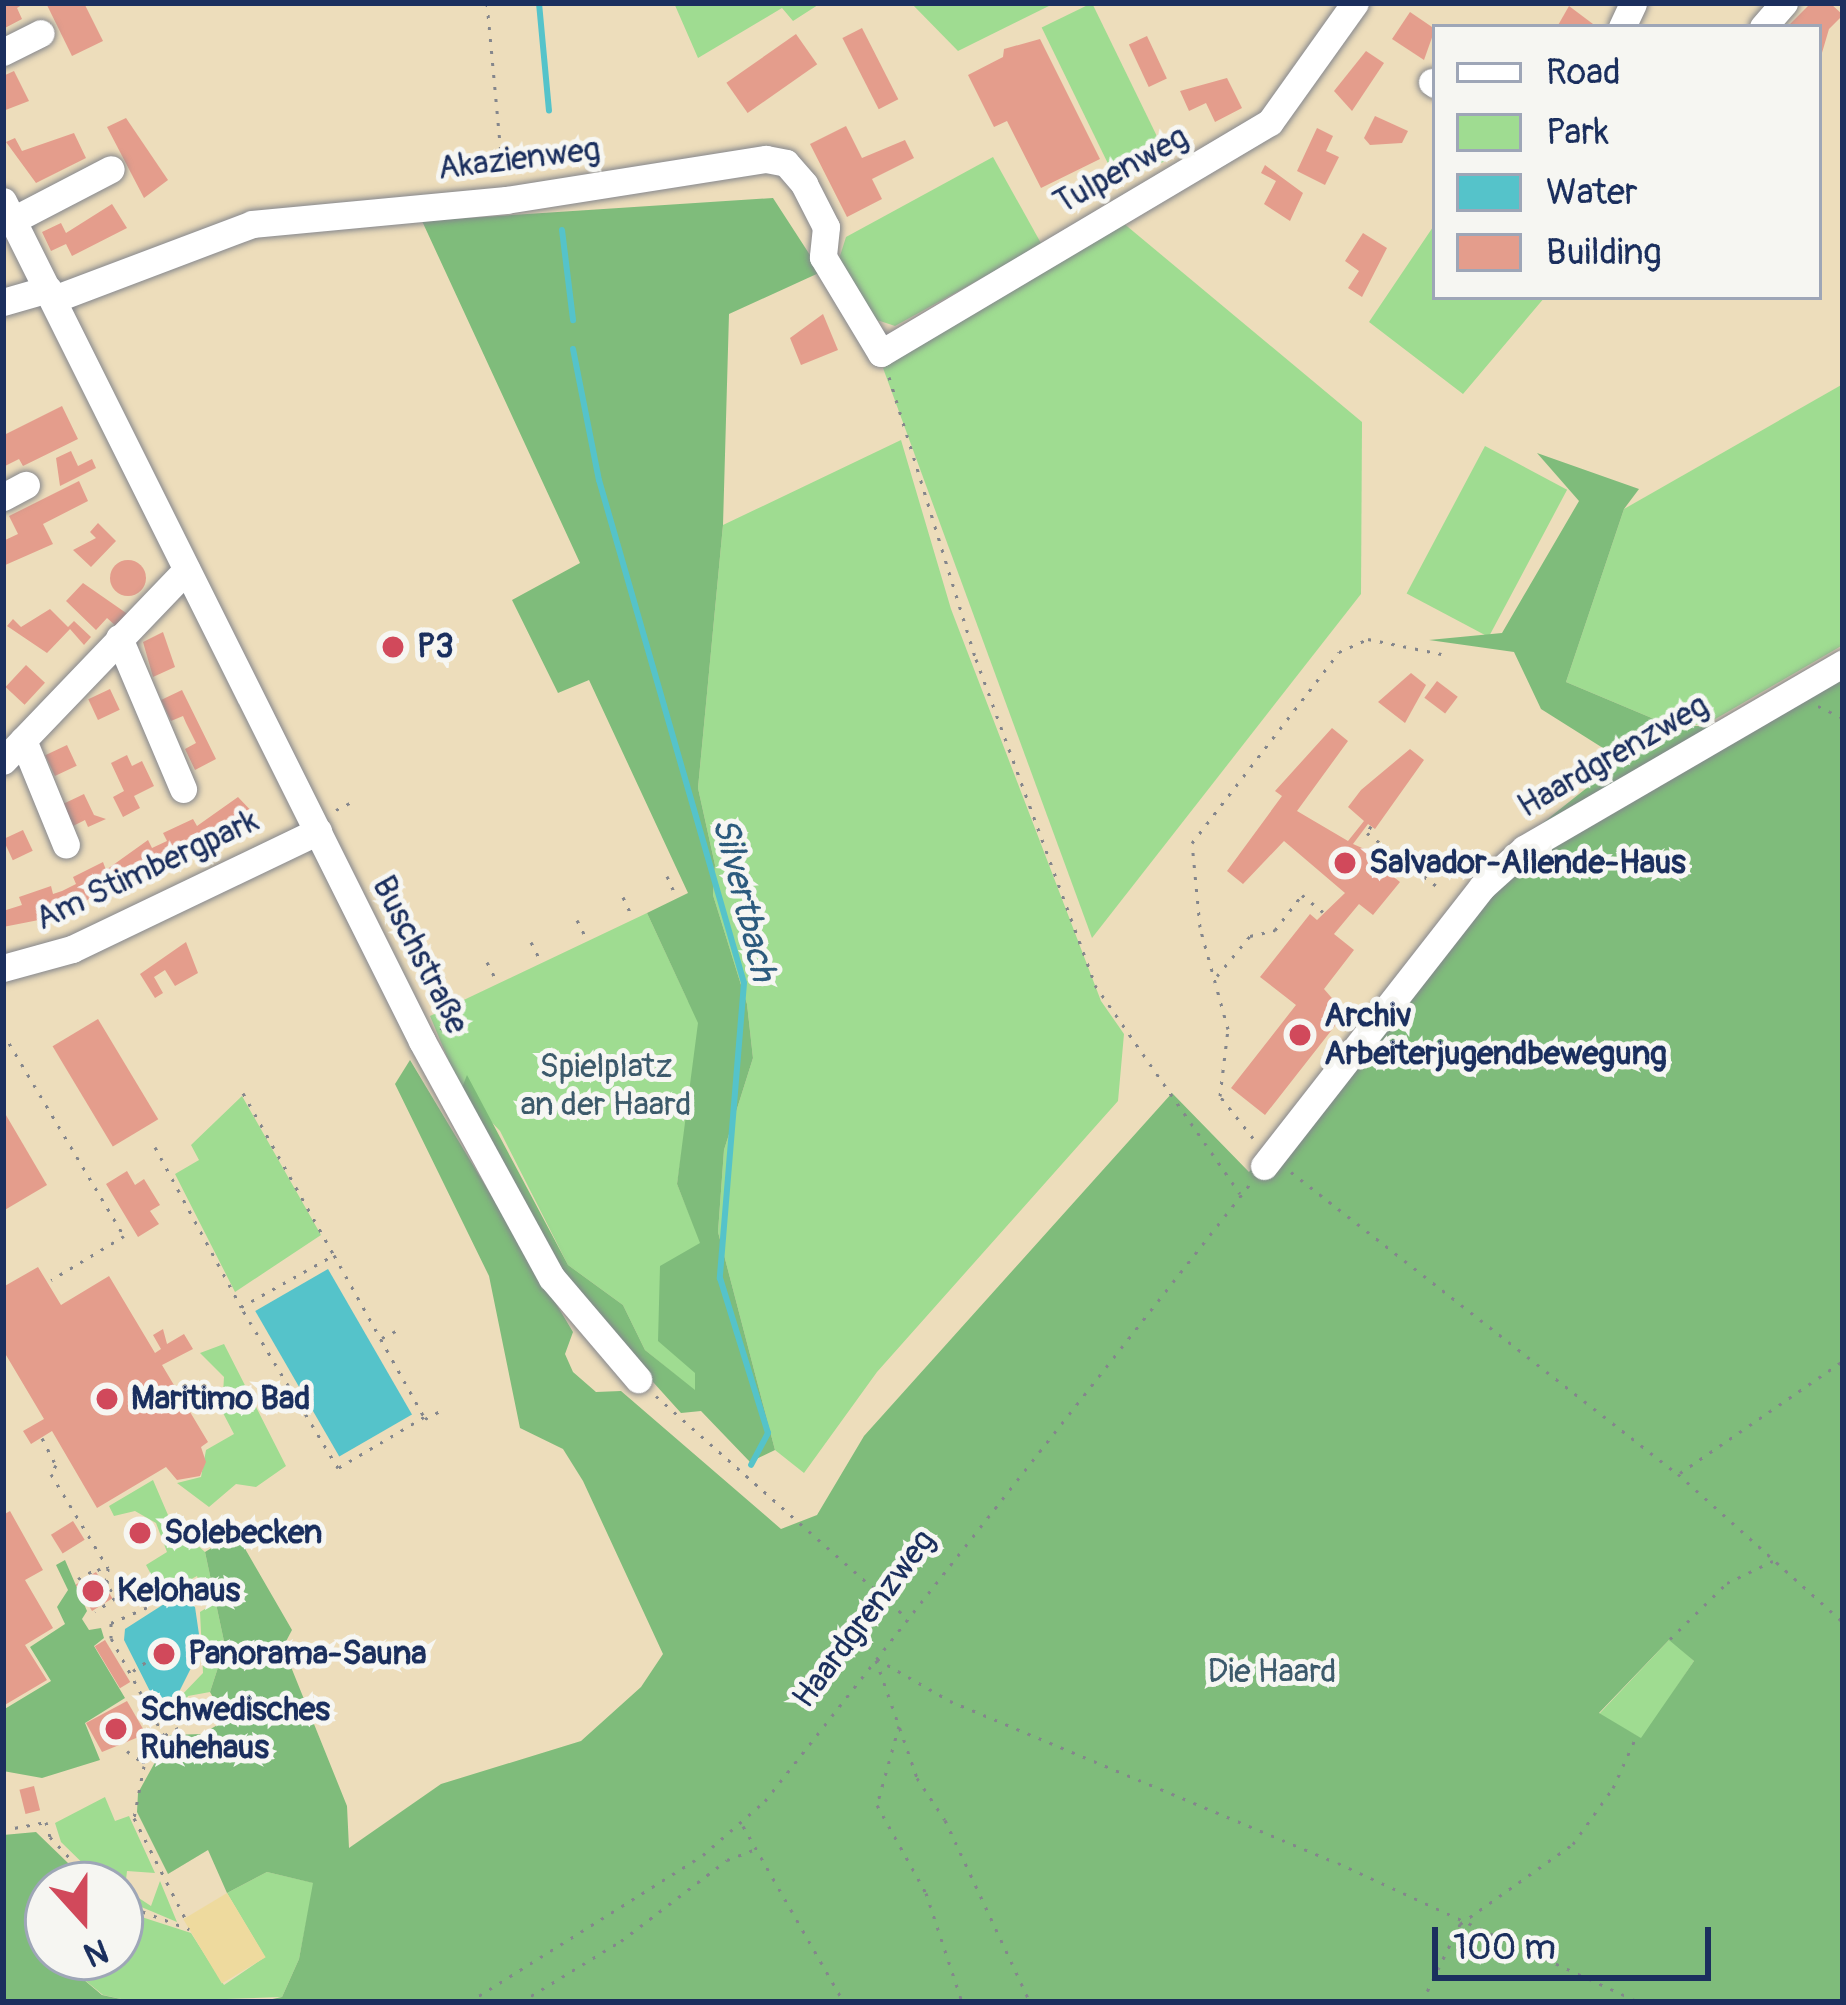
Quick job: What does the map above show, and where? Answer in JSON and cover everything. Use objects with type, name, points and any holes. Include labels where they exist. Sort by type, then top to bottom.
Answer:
[{"type":"street","name":"Tulpenweg","points":[[881,353],[1270,122],[1355,3]]},
{"type":"street","points":[[3,52],[41,33]]},
{"type":"street","name":"Akazienweg","points":[[3,302],[51,294],[253,224],[506,200],[749,161],[786,163],[826,226],[824,257],[881,353]]},
{"type":"street","name":"Buschstraße","points":[[111,169],[8,211],[422,1041],[552,1278],[638,1379]]},
{"type":"street","points":[[3,761],[186,570]]},
{"type":"street","points":[[119,638],[183,789]]},
{"type":"street","name":"Haardgrenzweg","points":[[1267,1161],[1482,887],[1525,849],[1843,663]]},
{"type":"street","points":[[23,740],[67,845]]},
{"type":"street","name":"Am Stimbergpark","points":[[3,968],[72,949],[316,825]]},
{"type":"path","points":[[488,3],[506,200]]},
{"type":"path","name":"Haardgrenzweg","points":[[469,2002],[742,1825],[830,1728],[906,1617],[1241,1196],[1095,985],[976,659],[881,353]]},
{"type":"path","points":[[1441,654],[1368,639],[1339,652],[1204,821],[1192,843],[1193,877],[1228,1029],[1220,1096],[1267,1161],[1678,1474],[1843,1622]]},
{"type":"path","points":[[316,825],[356,800]]},
{"type":"path","points":[[1371,826],[1366,832],[1439,888]]},
{"type":"path","points":[[1380,855],[1386,847]]},
{"type":"path","points":[[667,876],[677,898]]},
{"type":"path","points":[[1216,977],[1250,936],[1275,930],[1302,895],[1323,912]]},
{"type":"path","points":[[623,897],[633,918]]},
{"type":"path","points":[[577,920],[587,940]]},
{"type":"path","points":[[531,942],[541,962]]},
{"type":"path","points":[[488,962],[497,982]]},
{"type":"path","points":[[422,1041],[448,1022],[442,984]]},
{"type":"path","points":[[3,1034],[124,1236],[51,1280]]},
{"type":"path","points":[[243,1093],[424,1418]]},
{"type":"path","points":[[154,1147],[241,1307],[338,1468],[442,1410]]},
{"type":"path","points":[[241,1307],[334,1255]]},
{"type":"path","points":[[380,1340],[395,1331]]},
{"type":"path","points":[[1678,1474],[1843,1361]]},
{"type":"path","points":[[638,1379],[906,1617]]},
{"type":"path","points":[[42,1438],[56,1466],[51,1474],[108,1568],[107,1585]]},
{"type":"path","points":[[1670,1639],[1727,1583],[1775,1561]]},
{"type":"path","points":[[78,1580],[98,1568],[115,1598],[95,1612]]},
{"type":"path","points":[[112,1623],[171,1597]]},
{"type":"path","points":[[103,1608],[164,1736],[159,1761],[146,1763],[127,1751]]},
{"type":"path","points":[[875,1658],[916,1778],[945,1820],[1030,2002]]},
{"type":"path","points":[[875,1658],[950,1701],[1338,1862],[1460,1924],[1639,2002]]},
{"type":"path","points":[[133,1671],[150,1661]]},
{"type":"path","points":[[164,1736],[191,1721],[187,1712],[200,1700]]},
{"type":"path","points":[[899,1724],[877,1805],[926,1893],[962,2002]]},
{"type":"path","points":[[1422,2002],[1460,1924],[1573,1844],[1613,1788],[1637,1735]]},
{"type":"path","points":[[146,1763],[134,1819],[185,1918]]},
{"type":"path","points":[[3,1830],[46,1822],[76,1861]]},
{"type":"path","points":[[742,1825],[844,2002]]},
{"type":"path","points":[[521,2002],[621,1941],[727,1860],[759,1848]]},
{"type":"path","points":[[144,1912],[189,1929]]},
{"type":"green space","points":[[674,3],[821,3],[793,21],[782,8],[698,58]]},
{"type":"green space","points":[[911,3],[1055,3],[958,51]]},
{"type":"green space","points":[[1092,3],[1168,159],[1118,184],[1042,28]]},
{"type":"green space","points":[[993,157],[1042,245],[895,326],[874,319],[839,259],[846,237]]},
{"type":"green space","points":[[773,198],[821,272],[729,314],[723,525],[698,788],[715,865],[713,895],[747,1004],[753,1058],[724,1150],[718,1232],[775,1450],[750,1462],[701,1411],[681,1413],[579,1300],[461,1090],[467,1075],[568,1265],[623,1305],[645,1350],[695,1390],[695,1373],[658,1341],[660,1266],[700,1243],[677,1184],[698,1023],[647,913],[688,893],[589,680],[558,693],[512,600],[580,563],[422,221]]},
{"type":"green space","points":[[1122,222],[1362,422],[1361,594],[1092,938],[883,368]]},
{"type":"green space","points":[[1432,228],[1432,300],[1542,300],[1463,394],[1369,322]]},
{"type":"green space","points":[[1843,384],[1843,645],[1705,725],[1666,724],[1566,682],[1624,509]]},
{"type":"green space","points":[[901,440],[951,609],[1101,1001],[1124,1034],[1118,1101],[877,1372],[804,1473],[775,1450],[718,1232],[724,1150],[753,1058],[747,1004],[713,895],[715,865],[698,788],[723,525]]},
{"type":"green space","points":[[1485,446],[1567,490],[1489,637],[1407,593]]},
{"type":"green space","name":"Die Haard","points":[[1537,453],[1639,489],[1624,509],[1566,682],[1666,724],[1744,729],[1843,670],[1843,2002],[258,2002],[282,1997],[299,1959],[313,1883],[267,1872],[227,1893],[208,1850],[168,1874],[137,1812],[138,1793],[170,1735],[202,1734],[226,1720],[210,1692],[225,1646],[205,1552],[236,1533],[292,1630],[283,1647],[347,1806],[349,1848],[441,1784],[581,1741],[641,1687],[663,1654],[583,1481],[563,1449],[520,1428],[489,1276],[395,1084],[410,1060],[573,1332],[565,1354],[573,1372],[596,1392],[621,1391],[781,1529],[817,1515],[864,1436],[1172,1093],[1249,1172],[1530,833],[1622,760],[1541,709],[1514,652],[1429,640],[1502,633],[1579,501]],"holes":[[[1669,1640],[1694,1661],[1641,1738],[1599,1713]]]},
{"type":"green space","name":"Spielplatz an der Haard","points":[[647,913],[688,1001],[705,1001],[677,1184],[701,1243],[695,1391],[645,1350],[623,1305],[568,1265],[500,1131],[461,1090],[430,1016]]},
{"type":"green space","points":[[242,1096],[321,1235],[235,1292],[175,1174],[199,1160],[191,1145]]},
{"type":"green space","points":[[224,1344],[286,1466],[256,1487],[236,1484],[209,1507],[177,1483],[201,1477],[206,1450],[234,1434],[222,1411],[224,1377],[200,1353]]},
{"type":"green space","points":[[153,1480],[171,1522],[205,1552],[225,1646],[210,1692],[188,1696],[177,1720],[178,1699],[203,1673],[200,1612],[208,1607],[197,1576],[162,1595],[146,1565],[167,1552],[156,1523],[135,1511],[114,1516],[109,1506]]},
{"type":"green space","points":[[65,1560],[87,1611],[82,1619],[89,1630],[101,1628],[104,1638],[94,1646],[125,1698],[85,1723],[100,1760],[42,1778],[3,1771],[3,1710],[51,1681],[30,1647],[65,1624],[57,1607],[68,1590],[56,1565]]},
{"type":"green space","points":[[1670,1639],[1694,1661],[1642,1739],[1599,1714]]},
{"type":"green space","points":[[105,1797],[115,1821],[129,1816],[155,1873],[144,1872],[144,1861],[80,1861],[61,1842],[55,1823]]},
{"type":"green space","points":[[36,1832],[66,1861],[24,1861],[24,1981],[85,1981],[102,1995],[135,2002],[3,2002],[3,1835]]},
{"type":"green space","points":[[267,1872],[314,1883],[299,1959],[282,1997],[135,2002],[103,1995],[86,1981],[144,1981],[144,1918],[191,1933],[224,1985],[265,1957],[227,1893]]},
{"type":"green space","points":[[160,1881],[177,1922],[144,1908],[144,1901],[151,1906]]},
{"type":"sand","points":[[227,1893],[266,1957],[222,1984],[183,1919]]},
{"type":"water","points":[[328,1269],[412,1414],[339,1456],[255,1311]]},
{"type":"water","points":[[175,1597],[195,1607],[201,1648],[174,1702],[175,1719],[164,1719],[124,1640],[125,1629]]},
{"type":"building","points":[[3,3],[25,3],[17,8],[22,19],[3,29]]},
{"type":"building","points":[[46,3],[84,3],[103,41],[72,56]]},
{"type":"building","points":[[1811,3],[1830,3],[1843,15],[1829,29],[1822,53],[1822,24],[1790,24]]},
{"type":"building","points":[[1569,6],[1593,24],[1559,24]]},
{"type":"building","points":[[1410,12],[1432,27],[1424,60],[1392,39]]},
{"type":"building","points":[[862,28],[898,99],[879,109],[842,38]]},
{"type":"building","points":[[796,34],[817,64],[748,113],[726,83]]},
{"type":"building","points":[[1147,36],[1167,79],[1149,87],[1129,44]]},
{"type":"building","points":[[1040,39],[1100,159],[1041,188],[1007,121],[994,127],[968,75],[1003,57],[1004,49]]},
{"type":"building","points":[[1366,51],[1384,63],[1352,111],[1334,91]]},
{"type":"building","points":[[14,71],[29,101],[3,111],[3,76]]},
{"type":"building","points":[[1227,78],[1242,108],[1215,122],[1206,103],[1189,111],[1180,91]]},
{"type":"building","points":[[1375,116],[1408,131],[1402,143],[1370,145],[1364,138]]},
{"type":"building","points":[[126,118],[168,180],[144,198],[107,127]]},
{"type":"building","points":[[846,126],[862,158],[905,140],[914,158],[872,179],[882,199],[847,217],[810,144]]},
{"type":"building","points":[[1317,128],[1333,136],[1326,151],[1339,157],[1325,185],[1297,171]]},
{"type":"building","points":[[74,133],[86,158],[36,183],[6,142],[15,138],[22,151]]},
{"type":"building","points":[[1265,165],[1303,193],[1290,221],[1264,204],[1276,181],[1261,173]]},
{"type":"building","points":[[112,204],[127,228],[72,256],[66,244],[51,251],[42,232],[61,223],[66,233]]},
{"type":"building","points":[[1363,233],[1387,248],[1362,297],[1348,288],[1359,271],[1345,261]]},
{"type":"building","points":[[823,314],[838,350],[801,365],[790,338]]},
{"type":"building","points":[[62,406],[78,439],[23,466],[19,459],[3,467],[3,427],[6,434]]},
{"type":"building","points":[[71,451],[78,466],[92,459],[96,468],[60,486],[56,458]]},
{"type":"building","points":[[79,481],[88,501],[43,524],[53,544],[3,566],[3,541],[18,534],[9,516]]},
{"type":"building","points":[[98,523],[116,541],[91,567],[73,550],[96,538],[90,532]]},
{"type":"building","points":[[128,560],[141,565],[146,578],[141,591],[128,596],[115,591],[110,578],[115,565]]},
{"type":"building","points":[[83,583],[129,615],[117,627],[107,618],[96,630],[66,601]]},
{"type":"building","points":[[50,609],[68,627],[74,621],[91,637],[84,645],[70,629],[47,653],[7,626],[13,619],[21,627]]},
{"type":"building","points":[[163,632],[175,667],[153,677],[143,642]]},
{"type":"building","points":[[26,665],[45,683],[25,705],[6,687]]},
{"type":"building","points":[[1411,673],[1426,685],[1405,723],[1378,702]]},
{"type":"building","points":[[1437,681],[1458,697],[1445,713],[1424,698]]},
{"type":"building","points":[[110,689],[120,710],[98,720],[88,699]]},
{"type":"building","points":[[182,690],[216,759],[195,770],[185,749],[196,743],[183,716],[171,721],[161,700]]},
{"type":"building","points":[[1332,728],[1348,741],[1297,811],[1348,841],[1364,821],[1348,807],[1361,790],[1410,749],[1424,760],[1375,829],[1368,824],[1353,844],[1385,858],[1379,865],[1400,882],[1373,915],[1359,904],[1334,934],[1354,950],[1324,989],[1345,1013],[1265,1115],[1231,1088],[1296,1005],[1260,977],[1310,914],[1317,920],[1345,893],[1284,841],[1243,884],[1227,871],[1282,796],[1275,791]]},
{"type":"building","points":[[67,745],[77,766],[55,776],[45,755]]},
{"type":"building","points":[[127,755],[132,766],[142,761],[154,786],[134,796],[140,808],[123,817],[113,797],[124,791],[111,763]]},
{"type":"building","points":[[84,794],[94,815],[106,819],[88,827],[85,820],[73,826],[63,804]]},
{"type":"building","points":[[238,797],[256,816],[240,828],[49,918],[3,927],[3,911],[22,905],[19,897],[51,886],[53,894],[62,891],[76,884],[73,877],[103,862],[106,870],[148,840],[152,848],[167,841],[163,833],[193,819],[197,826]]},
{"type":"building","points":[[23,830],[33,851],[13,860],[3,839]]},
{"type":"building","points":[[186,942],[198,973],[175,986],[165,970],[154,977],[163,993],[155,998],[140,974]]},
{"type":"building","points":[[98,1019],[158,1119],[113,1147],[53,1046]]},
{"type":"building","points":[[3,1110],[47,1185],[3,1211]]},
{"type":"building","points":[[127,1171],[135,1185],[144,1179],[160,1205],[150,1211],[159,1224],[138,1237],[106,1184]]},
{"type":"building","name":"Maritimo Bad","points":[[38,1267],[61,1305],[109,1276],[155,1353],[161,1349],[153,1335],[163,1329],[167,1344],[184,1334],[193,1349],[162,1365],[208,1442],[201,1447],[206,1462],[200,1476],[177,1480],[166,1467],[97,1508],[52,1431],[31,1444],[23,1431],[44,1419],[3,1350],[3,1287]]},
{"type":"building","points":[[10,1511],[43,1570],[25,1580],[53,1628],[25,1645],[47,1680],[3,1706],[3,1515]]},
{"type":"building","points":[[73,1521],[85,1540],[63,1553],[51,1535]]},
{"type":"building","name":"Kelohaus","points":[[96,1572],[112,1598],[92,1611],[76,1585]]},
{"type":"building","points":[[105,1640],[130,1682],[120,1688],[95,1646]]},
{"type":"building","name":"Panorama-Sauna","points":[[164,1640],[174,1644],[178,1654],[174,1664],[164,1668],[154,1664],[150,1654],[154,1644]]},
{"type":"building","name":"Schwedisches Ruhehaus","points":[[127,1701],[146,1734],[102,1752],[86,1723]]},
{"type":"building","points":[[34,1786],[40,1810],[25,1814],[19,1790]]},
{"type":"waterway","name":"Silvertbach","points":[[539,3],[549,111]]},
{"type":"waterway","name":"Silvertbach","points":[[562,230],[573,320]]},
{"type":"waterway","name":"Silvertbach","points":[[573,349],[599,480],[744,983],[720,1278],[768,1433],[751,1465]]},
{"type":"place","name":"P3","points":[[393,647]]},
{"type":"place","name":"Salvador-Allende-Haus","points":[[1345,863]]},
{"type":"place","name":"Archiv Arbeiterjugendbewegung","points":[[1300,1035]]},
{"type":"place","name":"Maritimo Bad","points":[[107,1399]]},
{"type":"place","name":"Solebecken","points":[[140,1533]]},
{"type":"place","name":"Kelohaus","points":[[93,1591]]},
{"type":"place","name":"Panorama-Sauna","points":[[164,1654]]},
{"type":"place","name":"Schwedisches Ruhehaus","points":[[116,1729]]}]
